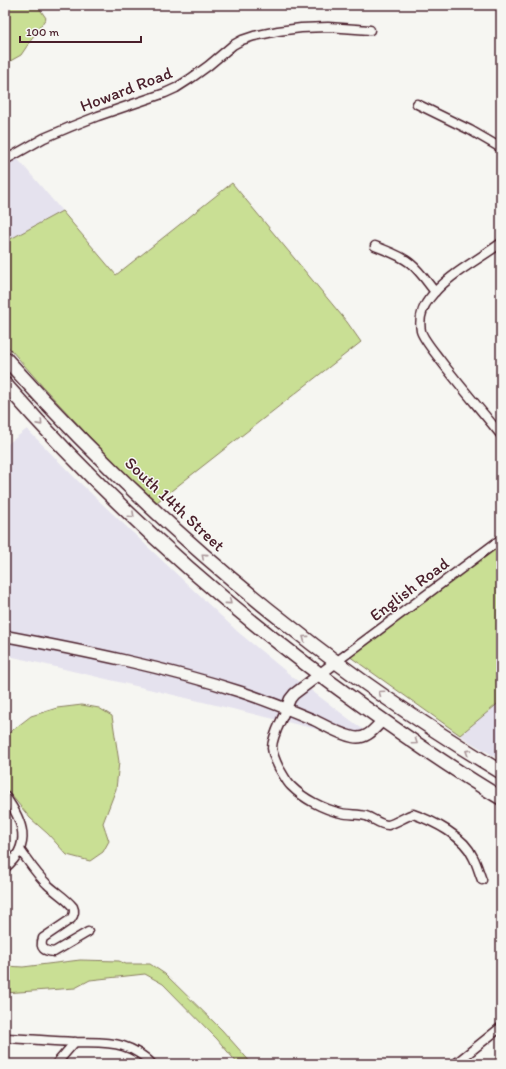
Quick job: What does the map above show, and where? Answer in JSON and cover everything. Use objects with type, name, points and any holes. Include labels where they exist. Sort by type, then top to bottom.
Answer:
[{"type":"highway","name":"South 14th Street","points":[[5,358],[53,411],[98,457],[175,530],[244,590],[292,629],[412,716],[501,772]]},
{"type":"highway","points":[[5,384],[85,470],[164,545],[222,596],[319,674],[383,720],[501,798]]},
{"type":"highway","points":[[24,405],[30,402],[53,411]]},
{"type":"street","name":"Howard Road","points":[[5,160],[44,138],[70,127],[166,93],[176,88],[208,66],[233,45],[242,40],[278,31],[301,28],[328,27],[370,30]]},
{"type":"street","points":[[417,104],[470,130],[501,148]]},
{"type":"street","points":[[501,243],[453,276],[428,299],[423,308],[421,330],[422,335],[434,352],[501,435]]},
{"type":"street","points":[[375,246],[409,262],[435,292]]},
{"type":"street","name":"English Road","points":[[336,662],[501,539]]},
{"type":"street","points":[[5,636],[161,669],[208,682],[242,692],[286,708],[354,737],[367,735],[383,720]]},
{"type":"street","points":[[336,662],[294,694],[286,708],[272,746],[276,762],[285,778],[299,793],[322,806],[343,814],[366,816],[385,825],[391,824],[413,814],[428,819],[461,840],[473,855],[482,880]]},
{"type":"street","points":[[5,796],[18,817],[23,839],[20,850],[5,868]]},
{"type":"street","points":[[20,850],[36,873],[64,898],[74,910],[71,918],[43,938],[42,947],[44,950],[54,952],[88,932]]},
{"type":"street","points":[[455,1064],[501,1027]]},
{"type":"street","points":[[5,1038],[122,1045],[141,1055],[152,1064]]},
{"type":"street","points":[[56,1064],[75,1042]]},
{"type":"shaded area","points":[[5,144],[62,211],[5,242]]},
{"type":"shaded area","points":[[27,429],[78,481],[238,632],[300,683],[291,691],[284,703],[5,631],[5,446]]},
{"type":"shaded area","points":[[5,640],[160,673],[241,696],[329,732],[5,655]]},
{"type":"shaded area","points":[[308,688],[365,731],[354,733],[292,706],[298,697]]},
{"type":"shaded area","points":[[501,701],[501,760],[460,735]]},
{"type":"green space","points":[[5,5],[37,5],[46,18],[21,55],[5,64]]},
{"type":"green space","points":[[232,183],[347,322],[361,342],[157,502],[114,463],[43,387],[5,343],[5,242],[62,211],[116,275]]},
{"type":"green space","points":[[501,539],[501,701],[460,735],[349,656]]},
{"type":"green space","points":[[82,705],[99,708],[112,716],[119,762],[116,789],[103,823],[109,841],[103,852],[90,861],[67,855],[48,834],[30,818],[7,790],[5,785],[5,736],[31,716],[57,708]]},
{"type":"green space","points":[[80,960],[119,961],[126,964],[150,964],[165,974],[222,1030],[252,1064],[238,1064],[217,1039],[163,984],[145,974],[90,980],[75,988],[5,993],[5,966],[23,967]]}]
